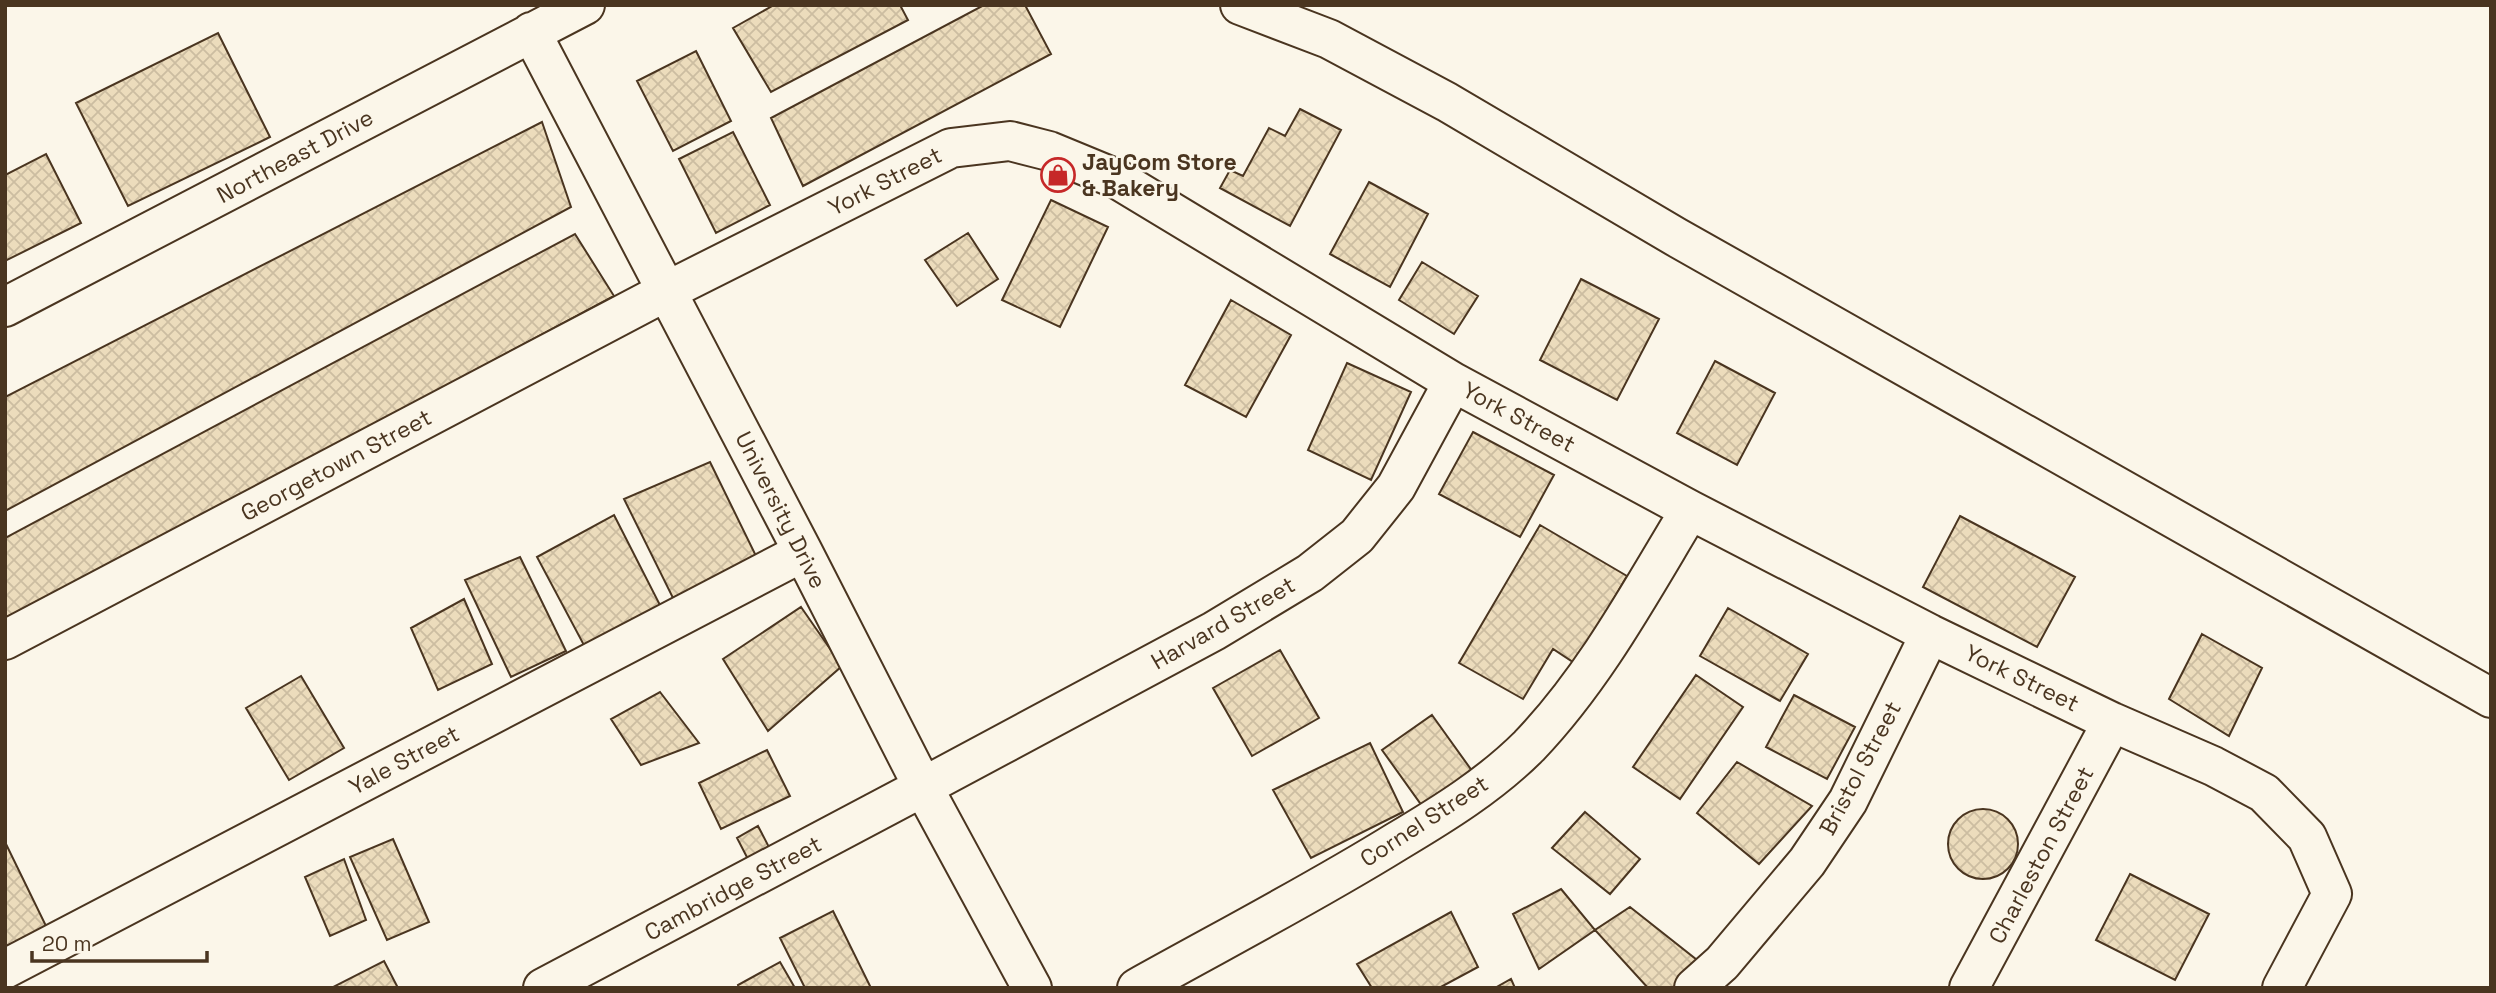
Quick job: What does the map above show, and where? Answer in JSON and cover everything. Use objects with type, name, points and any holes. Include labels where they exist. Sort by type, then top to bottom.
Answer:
[{"type":"street","name":"Northeast Drive","points":[[5,307],[585,5]]},
{"type":"street","points":[[1240,5],[1329,39],[1447,102],[1676,237],[2491,698]]},
{"type":"street","name":"University Drive","points":[[531,32],[803,552],[923,788],[1032,988]]},
{"type":"street","name":"York Street","points":[[667,291],[951,148],[1010,141],[1049,151],[1117,179],[1453,382],[1690,510],[1930,634],[2112,722],[2213,766],[2264,793],[2306,837],[2332,894],[2282,988]]},
{"type":"street","name":"Georgetown Street","points":[[5,640],[667,291]]},
{"type":"street","name":"Harvard Street","points":[[923,788],[1214,631],[1310,573],[1357,536],[1396,487],[1453,382]]},
{"type":"street","name":"Cornel Street","points":[[1137,988],[1364,862],[1464,801],[1528,747],[1565,704],[1613,638],[1690,510]]},
{"type":"street","name":"Yale Street","points":[[5,969],[803,552]]},
{"type":"street","name":"Bristol Street","points":[[1694,988],[1722,963],[1807,862],[1848,801],[1930,634]]},
{"type":"street","name":"Charleston Street","points":[[1969,988],[2112,722]]},
{"type":"street","name":"Cambridge Street","points":[[543,988],[923,788]]},
{"type":"building","points":[[774,5],[900,5],[908,20],[771,92],[733,28]]},
{"type":"building","points":[[984,5],[1025,5],[1051,54],[803,186],[771,118]]},
{"type":"building","points":[[218,33],[270,137],[128,206],[76,103]]},
{"type":"building","points":[[696,51],[731,121],[673,151],[637,81]]},
{"type":"building","points":[[1300,109],[1341,130],[1290,226],[1220,188],[1230,170],[1243,176],[1269,128],[1285,136]]},
{"type":"building","points":[[542,122],[571,207],[5,511],[5,397]]},
{"type":"building","points":[[733,132],[770,205],[716,233],[679,159]]},
{"type":"building","points":[[46,154],[81,223],[5,261],[5,175]]},
{"type":"building","points":[[1369,182],[1428,214],[1390,287],[1330,254]]},
{"type":"building","points":[[1051,200],[1108,227],[1060,327],[1002,300]]},
{"type":"building","points":[[968,233],[998,279],[957,306],[925,260]]},
{"type":"building","points":[[575,234],[614,296],[5,622],[5,538]]},
{"type":"building","points":[[1422,262],[1478,296],[1454,334],[1399,300]]},
{"type":"building","points":[[1581,279],[1659,319],[1617,400],[1540,360]]},
{"type":"building","points":[[1231,300],[1291,335],[1246,417],[1185,385]]},
{"type":"building","points":[[1715,361],[1775,393],[1737,465],[1677,433]]},
{"type":"building","points":[[1347,363],[1411,392],[1371,480],[1308,450]]},
{"type":"building","points":[[1473,432],[1554,475],[1520,537],[1439,494]]},
{"type":"building","points":[[710,462],[757,558],[673,598],[624,499]]},
{"type":"building","points":[[614,515],[662,609],[586,649],[537,557]]},
{"type":"building","points":[[1960,516],[2075,577],[2037,647],[1923,587]]},
{"type":"building","points":[[1540,525],[1627,576],[1576,664],[1553,649],[1523,699],[1459,663]]},
{"type":"building","points":[[520,557],[566,651],[511,677],[465,580]]},
{"type":"building","points":[[464,599],[492,664],[438,690],[411,628]]},
{"type":"building","points":[[801,607],[842,666],[768,731],[723,659]]},
{"type":"building","points":[[1728,608],[1808,654],[1780,701],[1700,656]]},
{"type":"building","points":[[2202,634],[2262,668],[2229,736],[2169,699]]},
{"type":"building","points":[[1280,650],[1319,718],[1252,756],[1213,688]]},
{"type":"building","points":[[1696,675],[1743,707],[1680,799],[1633,767]]},
{"type":"building","points":[[301,676],[344,748],[289,780],[246,708]]},
{"type":"building","points":[[660,692],[699,743],[641,765],[611,719]]},
{"type":"building","points":[[1794,695],[1855,727],[1827,779],[1766,747]]},
{"type":"building","points":[[1432,715],[1475,775],[1425,810],[1382,750]]},
{"type":"building","points":[[1370,743],[1403,812],[1311,858],[1273,790]]},
{"type":"building","points":[[767,750],[790,796],[721,829],[699,783]]},
{"type":"building","points":[[1737,762],[1812,806],[1759,864],[1697,813]]},
{"type":"building","points":[[1983,809],[2008,819],[2018,844],[2008,869],[1983,879],[1958,869],[1948,844],[1958,819]]},
{"type":"building","points":[[1585,812],[1640,859],[1610,894],[1552,848]]},
{"type":"building","points":[[758,826],[771,851],[750,863],[737,838]]},
{"type":"building","points":[[393,839],[429,922],[387,940],[350,857]]},
{"type":"building","points":[[5,842],[47,928],[5,947]]},
{"type":"building","points":[[344,859],[366,920],[330,936],[305,877]]},
{"type":"building","points":[[2130,874],[2209,914],[2175,980],[2096,940]]},
{"type":"building","points":[[1561,889],[1595,930],[1539,969],[1513,914]]},
{"type":"building","points":[[1630,907],[1697,960],[1675,988],[1648,988],[1595,930]]},
{"type":"building","points":[[833,911],[871,988],[805,988],[780,938]]},
{"type":"building","points":[[1451,912],[1478,967],[1439,988],[1372,988],[1357,964]]},
{"type":"building","points":[[384,961],[398,988],[333,988],[333,987]]},
{"type":"building","points":[[780,962],[795,988],[739,988],[738,985]]},
{"type":"building","points":[[1511,979],[1515,988],[1495,988]]},
{"type":"place","name":"JayCom Store & Bakery","points":[[1058,175]]}]
